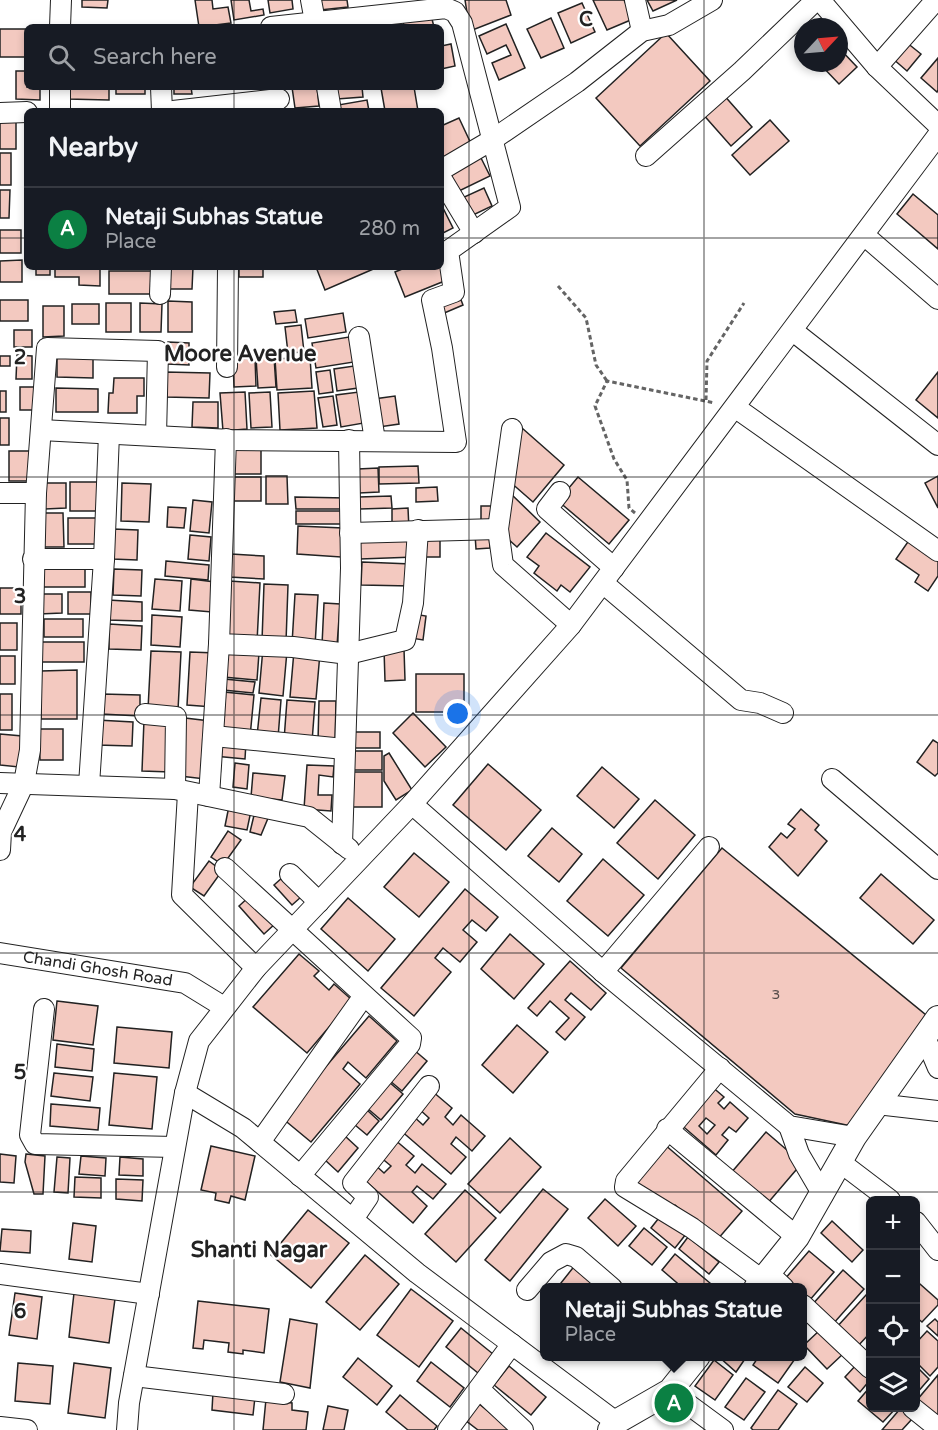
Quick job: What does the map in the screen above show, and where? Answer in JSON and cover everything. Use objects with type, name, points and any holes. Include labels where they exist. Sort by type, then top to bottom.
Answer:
[{"type":"main road","points":[[768,1282],[823,1195],[854,1137],[931,1027]]},
{"type":"main road","points":[[613,1426],[670,1391],[694,1361]]},
{"type":"street","points":[[60,24],[61,0]]},
{"type":"street","points":[[41,430],[226,439],[456,442],[442,348],[432,300],[454,292],[448,251],[510,207],[462,23],[455,12],[446,8],[315,24],[311,0]]},
{"type":"street","points":[[634,0],[642,31]]},
{"type":"street","points":[[444,168],[492,141],[577,82],[642,31],[669,25],[712,0]]},
{"type":"street","points":[[877,67],[936,0]]},
{"type":"street","points":[[646,156],[822,1],[877,67],[938,125]]},
{"type":"street","points":[[60,90],[60,108]]},
{"type":"street","points":[[161,90],[162,108]]},
{"type":"street","points":[[328,90],[330,108]]},
{"type":"street","points":[[230,108],[279,99]]},
{"type":"street","points":[[0,113],[24,112]]},
{"type":"street","points":[[127,1430],[134,1376],[175,1146],[185,1093],[199,1041],[256,968],[412,804],[571,625],[938,135]]},
{"type":"street","points":[[444,183],[474,233]]},
{"type":"street","points":[[864,235],[938,299]]},
{"type":"street","points":[[160,294],[161,270]]},
{"type":"street","points":[[227,368],[228,270]]},
{"type":"street","points":[[793,331],[938,446]]},
{"type":"street","points":[[359,337],[375,441]]},
{"type":"street","points":[[0,850],[1,832],[24,783],[30,750],[33,559],[45,349],[156,350],[159,352],[156,436]]},
{"type":"street","points":[[734,410],[938,551]]},
{"type":"street","points":[[512,429],[498,529],[502,565],[571,625]]},
{"type":"street","points":[[89,784],[104,559],[109,434]]},
{"type":"street","points":[[209,796],[219,644],[226,439]]},
{"type":"street","points":[[342,844],[348,654],[349,440]]},
{"type":"street","points":[[560,492],[547,508],[608,576],[741,700],[760,703],[783,713]]},
{"type":"street","points":[[0,493],[36,493]]},
{"type":"street","points":[[350,533],[498,529]]},
{"type":"street","points":[[219,644],[348,654],[405,640],[413,603],[418,530]]},
{"type":"street","points":[[33,559],[104,559]]},
{"type":"street","points":[[145,714],[176,717],[182,791],[182,895],[256,968]]},
{"type":"street","points":[[214,736],[344,749]]},
{"type":"street","points":[[832,779],[938,869]]},
{"type":"street","points":[[0,783],[89,784],[182,791],[209,796],[309,817],[360,858]]},
{"type":"street","points":[[412,804],[603,972],[789,1126],[799,1154],[823,1195]]},
{"type":"street","points":[[603,972],[709,847]]},
{"type":"street","points":[[225,868],[363,997],[408,1033],[410,1044],[300,1176]]},
{"type":"street","points":[[290,874],[319,903]]},
{"type":"street","name":"Chandi Ghosh Road","points":[[0,953],[185,983],[224,1007]]},
{"type":"street","points":[[260,1142],[363,997]]},
{"type":"street","points":[[44,1009],[30,1135],[35,1144],[175,1146]]},
{"type":"street","points":[[931,1027],[938,1068]]},
{"type":"street","points":[[720,1068],[667,1129],[626,1181],[625,1187],[692,1228],[768,1282]]},
{"type":"street","points":[[353,1219],[368,1197],[353,1183],[429,1086]]},
{"type":"street","points":[[185,1093],[243,1128],[417,1272],[512,1344],[613,1426]]},
{"type":"street","points":[[877,1104],[938,1111]]},
{"type":"street","points":[[789,1126],[854,1137]]},
{"type":"street","points":[[667,1129],[797,1237]]},
{"type":"street","points":[[840,1162],[885,1196]]},
{"type":"street","points":[[920,1228],[938,1250]]},
{"type":"street","points":[[526,1290],[551,1262],[566,1254],[576,1257],[607,1283]]},
{"type":"street","points":[[0,1274],[149,1294]]},
{"type":"street","points":[[807,1309],[866,1364]]},
{"type":"street","points":[[448,1430],[512,1344]]},
{"type":"street","points":[[134,1376],[284,1394]]},
{"type":"street","points":[[479,1389],[523,1430]]},
{"type":"street","points":[[670,1391],[723,1430]]},
{"type":"street","points":[[918,1412],[934,1428]]},
{"type":"street","points":[[0,1427],[27,1430]]},
{"type":"path","points":[[558,286],[586,318],[596,365],[607,381],[706,400],[734,410]]},
{"type":"path","points":[[706,400],[707,361],[744,303]]},
{"type":"path","points":[[607,381],[595,406],[614,459],[627,480],[629,508],[648,524]]},
{"type":"building","points":[[82,0],[108,0],[107,8],[82,7]]},
{"type":"building","points":[[195,0],[212,0],[213,9],[228,7],[231,23],[199,24]]},
{"type":"building","points":[[231,0],[249,0],[251,11],[263,9],[264,15],[234,20]]},
{"type":"building","points":[[268,0],[292,0],[293,9],[270,13]]},
{"type":"building","points":[[319,0],[347,0],[348,7],[320,10]]},
{"type":"building","points":[[465,0],[506,0],[511,15],[470,31]]},
{"type":"building","points":[[593,0],[624,0],[633,19],[607,30]]},
{"type":"building","points":[[647,0],[677,0],[653,11]]},
{"type":"building","points":[[582,3],[595,32],[571,43],[558,13]]},
{"type":"building","points":[[431,15],[433,24],[404,24],[403,20]]},
{"type":"building","points":[[551,18],[564,48],[541,58],[527,29]]},
{"type":"building","points":[[506,24],[525,68],[499,80],[492,63],[511,55],[506,45],[487,54],[479,36]]},
{"type":"building","points":[[0,29],[24,29],[24,57],[0,57]]},
{"type":"building","points":[[666,33],[710,81],[640,146],[596,98]]},
{"type":"building","points":[[906,42],[921,54],[907,71],[892,58]]},
{"type":"building","points":[[451,44],[455,66],[444,68],[444,45]]},
{"type":"building","points":[[848,58],[857,67],[839,84],[828,72],[848,72]]},
{"type":"building","points":[[938,58],[938,90],[937,92],[921,78]]},
{"type":"building","points":[[16,71],[24,71],[24,90],[40,90],[40,100],[16,99]]},
{"type":"building","points":[[67,90],[109,90],[109,100],[67,99]]},
{"type":"building","points":[[116,90],[145,90],[145,94],[116,94]]},
{"type":"building","points":[[174,90],[191,90],[192,94],[174,94]]},
{"type":"building","points":[[292,90],[317,90],[319,106],[295,108]]},
{"type":"building","points":[[336,90],[362,90],[363,97],[337,99]]},
{"type":"building","points":[[381,90],[414,90],[418,108],[384,108]]},
{"type":"building","points":[[722,93],[752,127],[731,146],[701,112]]},
{"type":"building","points":[[367,100],[368,108],[338,108],[338,105]]},
{"type":"building","points":[[0,116],[16,116],[16,149],[0,149]]},
{"type":"building","points":[[459,118],[473,148],[444,162],[444,125]]},
{"type":"building","points":[[770,120],[789,141],[750,175],[732,155]]},
{"type":"building","points":[[0,153],[11,153],[11,185],[0,185]]},
{"type":"building","points":[[480,156],[490,176],[459,191],[449,171]]},
{"type":"building","points":[[484,188],[492,206],[471,216],[462,198]]},
{"type":"building","points":[[0,190],[10,190],[9,218],[0,218]]},
{"type":"building","points":[[913,194],[938,215],[938,249],[897,214]]},
{"type":"building","points":[[444,210],[453,228],[444,232]]},
{"type":"building","points":[[0,230],[21,230],[21,253],[0,253]]},
{"type":"building","points":[[22,260],[22,282],[0,282],[0,261]]},
{"type":"building","points":[[36,270],[50,270],[50,275],[36,275]]},
{"type":"building","points":[[55,270],[100,270],[100,286],[79,285],[79,277],[55,277]]},
{"type":"building","points":[[168,270],[193,270],[192,289],[168,289]]},
{"type":"building","points":[[239,270],[263,270],[263,277],[239,277]]},
{"type":"building","points":[[317,270],[371,270],[325,290]]},
{"type":"building","points":[[442,270],[447,280],[405,297],[395,272]]},
{"type":"building","points":[[109,271],[152,271],[152,294],[109,294]]},
{"type":"building","points":[[458,292],[463,305],[442,314],[437,300]]},
{"type":"building","points":[[0,300],[28,300],[28,321],[0,321]]},
{"type":"building","points":[[168,301],[192,302],[192,332],[168,332]]},
{"type":"building","points":[[106,303],[131,303],[131,332],[106,332]]},
{"type":"building","points":[[140,303],[162,304],[161,332],[140,332]]},
{"type":"building","points":[[72,304],[99,304],[99,324],[72,324]]},
{"type":"building","points":[[43,306],[64,306],[64,336],[43,337]]},
{"type":"building","points":[[295,310],[297,322],[276,324],[274,312]]},
{"type":"building","points":[[343,313],[346,332],[308,338],[305,319]]},
{"type":"building","points":[[301,325],[304,352],[288,353],[285,327]]},
{"type":"building","points":[[14,330],[32,330],[32,347],[14,347]]},
{"type":"building","points":[[349,337],[354,362],[316,368],[312,343]]},
{"type":"building","points":[[168,342],[189,343],[189,365],[167,364]]},
{"type":"building","points":[[57,353],[93,353],[93,378],[57,377]]},
{"type":"building","points":[[17,355],[32,356],[32,379],[16,379]]},
{"type":"building","points":[[0,356],[10,356],[10,366],[0,366]]},
{"type":"building","points":[[274,357],[276,387],[258,388],[256,358]]},
{"type":"building","points":[[310,357],[312,388],[277,390],[275,359]]},
{"type":"building","points":[[255,358],[256,386],[234,387],[233,359]]},
{"type":"building","points":[[354,366],[358,388],[337,391],[334,369]]},
{"type":"building","points":[[330,370],[333,392],[319,394],[316,372]]},
{"type":"building","points":[[165,372],[210,373],[209,398],[165,397]]},
{"type":"building","points":[[938,372],[938,418],[916,400]]},
{"type":"building","points":[[114,378],[144,378],[144,396],[137,396],[137,413],[108,413],[109,393],[113,393]]},
{"type":"building","points":[[20,387],[37,387],[37,410],[20,410]]},
{"type":"building","points":[[56,388],[98,389],[98,412],[56,412]]},
{"type":"building","points":[[0,391],[6,391],[6,412],[0,412]]},
{"type":"building","points":[[314,391],[317,428],[280,430],[278,393]]},
{"type":"building","points":[[245,392],[247,429],[223,431],[220,393]]},
{"type":"building","points":[[270,392],[272,427],[251,428],[249,393]]},
{"type":"building","points":[[359,392],[364,423],[341,427],[336,395]]},
{"type":"building","points":[[333,396],[337,425],[323,427],[318,398]]},
{"type":"building","points":[[395,396],[399,424],[379,427],[374,399]]},
{"type":"building","points":[[193,402],[218,402],[218,428],[192,427]]},
{"type":"building","points":[[0,418],[9,418],[9,445],[0,445]]},
{"type":"building","points":[[522,428],[564,465],[533,502],[509,481],[514,438]]},
{"type":"building","points":[[229,442],[261,442],[261,474],[229,474]]},
{"type":"building","points":[[9,451],[31,451],[32,481],[9,481]]},
{"type":"building","points":[[418,466],[419,483],[379,484],[379,467]]},
{"type":"building","points":[[378,468],[379,492],[359,493],[358,469]]},
{"type":"building","points":[[266,476],[287,476],[288,504],[266,504]]},
{"type":"building","points":[[938,476],[938,508],[925,483]]},
{"type":"building","points":[[229,477],[261,477],[261,501],[229,501]]},
{"type":"building","points":[[578,477],[629,520],[609,544],[558,501]]},
{"type":"building","points":[[70,482],[98,482],[98,511],[70,511]]},
{"type":"building","points":[[45,483],[66,483],[66,508],[45,509]]},
{"type":"building","points":[[122,483],[151,484],[149,522],[121,521]]},
{"type":"building","points":[[437,487],[438,501],[416,502],[416,488]]},
{"type":"building","points":[[510,493],[540,522],[517,547],[499,531]]},
{"type":"building","points":[[391,496],[392,508],[360,509],[359,497]]},
{"type":"building","points":[[295,497],[346,498],[347,509],[296,509]]},
{"type":"building","points":[[193,500],[212,502],[209,533],[190,531]]},
{"type":"building","points":[[481,506],[497,506],[497,524],[481,524]]},
{"type":"building","points":[[168,507],[186,508],[184,528],[167,527]]},
{"type":"building","points":[[408,508],[409,530],[392,530],[392,509]]},
{"type":"building","points":[[296,511],[347,511],[347,524],[296,524]]},
{"type":"building","points":[[42,513],[63,513],[64,547],[42,547]]},
{"type":"building","points":[[68,518],[96,518],[96,544],[68,544]]},
{"type":"building","points":[[298,526],[343,528],[341,557],[297,554]]},
{"type":"building","points":[[113,529],[138,530],[137,560],[112,559]]},
{"type":"building","points":[[422,532],[440,532],[440,557],[422,557]]},
{"type":"building","points":[[414,533],[415,557],[360,559],[359,534]]},
{"type":"building","points":[[546,533],[590,567],[570,592],[561,585],[557,591],[534,573],[539,566],[527,557]]},
{"type":"building","points":[[475,534],[489,534],[490,548],[476,549]]},
{"type":"building","points":[[190,535],[211,537],[209,561],[188,559]]},
{"type":"building","points":[[912,536],[938,554],[938,576],[928,591],[915,582],[919,575],[896,559]]},
{"type":"building","points":[[231,554],[264,556],[264,579],[230,577]]},
{"type":"building","points":[[166,561],[209,565],[208,580],[165,576]]},
{"type":"building","points":[[43,562],[85,562],[85,587],[43,587]]},
{"type":"building","points":[[362,562],[411,564],[411,586],[361,585]]},
{"type":"building","points":[[114,569],[142,570],[141,596],[113,595]]},
{"type":"building","points":[[155,579],[182,581],[180,611],[152,609]]},
{"type":"building","points":[[191,579],[215,582],[212,612],[189,610]]},
{"type":"building","points":[[229,581],[260,583],[257,642],[226,640]]},
{"type":"building","points":[[264,584],[288,585],[286,642],[262,641]]},
{"type":"building","points":[[0,588],[21,588],[21,614],[0,614]]},
{"type":"building","points":[[68,592],[91,592],[91,614],[68,614]]},
{"type":"building","points":[[39,594],[62,594],[62,613],[39,614]]},
{"type":"building","points":[[295,594],[318,595],[315,646],[292,644]]},
{"type":"building","points":[[108,600],[142,602],[142,621],[107,620]]},
{"type":"building","points":[[324,603],[340,604],[337,646],[322,645]]},
{"type":"building","points":[[414,614],[426,616],[423,640],[411,638]]},
{"type":"building","points":[[152,615],[182,617],[180,647],[151,645]]},
{"type":"building","points":[[44,619],[83,619],[83,637],[44,637]]},
{"type":"building","points":[[0,623],[17,623],[17,650],[0,650]]},
{"type":"building","points":[[109,624],[142,626],[141,650],[109,649]]},
{"type":"building","points":[[42,642],[84,642],[84,662],[42,662]]},
{"type":"building","points":[[263,648],[287,651],[283,696],[259,693]]},
{"type":"building","points":[[226,649],[259,653],[257,680],[223,677]]},
{"type":"building","points":[[384,649],[404,649],[405,680],[385,681]]},
{"type":"building","points":[[151,651],[181,652],[178,710],[148,709]]},
{"type":"building","points":[[294,651],[320,653],[316,699],[290,697]]},
{"type":"building","points":[[190,652],[216,653],[213,707],[187,705]]},
{"type":"building","points":[[0,656],[15,656],[15,684],[0,684]]},
{"type":"building","points":[[77,670],[77,719],[41,719],[41,671]]},
{"type":"building","points":[[416,674],[464,674],[464,712],[416,712]]},
{"type":"building","points":[[224,679],[255,682],[253,693],[223,690]]},
{"type":"building","points":[[224,692],[254,695],[250,737],[220,733]]},
{"type":"building","points":[[0,694],[12,694],[12,730],[0,730]]},
{"type":"building","points":[[102,694],[140,695],[140,716],[101,714]]},
{"type":"building","points":[[261,698],[281,700],[278,738],[257,736]]},
{"type":"building","points":[[287,700],[315,702],[312,742],[284,740]]},
{"type":"building","points":[[319,701],[336,701],[335,743],[318,742]]},
{"type":"building","points":[[413,713],[446,747],[425,767],[393,733]]},
{"type":"building","points":[[185,718],[210,721],[205,779],[180,776]]},
{"type":"building","points":[[97,720],[133,722],[132,746],[97,745]]},
{"type":"building","points":[[144,720],[173,722],[171,772],[142,771]]},
{"type":"building","points":[[39,729],[63,729],[63,760],[40,760]]},
{"type":"building","points":[[352,732],[380,732],[380,748],[352,748]]},
{"type":"building","points":[[0,734],[22,736],[19,767],[0,765]]},
{"type":"building","points":[[216,739],[246,742],[245,759],[214,756]]},
{"type":"building","points":[[933,740],[938,743],[938,773],[935,776],[917,762]]},
{"type":"building","points":[[348,751],[382,751],[382,770],[348,770]]},
{"type":"building","points":[[389,753],[412,790],[396,800],[384,781],[384,756]]},
{"type":"building","points":[[235,763],[249,765],[247,789],[233,787]]},
{"type":"building","points":[[488,764],[541,810],[506,850],[453,805]]},
{"type":"building","points":[[307,765],[334,766],[333,777],[319,775],[318,795],[332,795],[331,811],[304,809]]},
{"type":"building","points":[[602,767],[639,799],[614,828],[577,796]]},
{"type":"building","points":[[347,772],[382,772],[382,807],[347,807]]},
{"type":"building","points":[[253,773],[285,776],[282,800],[251,797]]},
{"type":"building","points":[[655,800],[695,835],[658,879],[617,843]]},
{"type":"building","points":[[230,801],[252,806],[247,830],[225,826]]},
{"type":"building","points":[[256,807],[271,811],[261,835],[250,832]]},
{"type":"building","points":[[801,809],[819,825],[815,830],[827,841],[798,876],[769,847],[781,833],[787,838],[795,829],[788,824]]},
{"type":"building","points":[[552,828],[582,854],[559,882],[528,856]]},
{"type":"building","points":[[228,831],[241,840],[223,865],[211,857]]},
{"type":"building","points":[[722,848],[931,1019],[851,1126],[795,1114],[621,968]]},
{"type":"building","points":[[414,853],[449,882],[419,917],[384,887]]},
{"type":"building","points":[[603,859],[644,895],[608,936],[567,901]]},
{"type":"building","points":[[209,861],[222,871],[204,896],[190,887]]},
{"type":"building","points":[[881,874],[934,920],[913,944],[860,898]]},
{"type":"building","points":[[283,877],[301,897],[292,905],[274,885]]},
{"type":"building","points":[[465,889],[498,917],[486,931],[472,920],[463,930],[477,942],[460,962],[443,948],[435,958],[451,972],[414,1016],[381,988]]},
{"type":"building","points":[[251,895],[276,923],[264,934],[239,906]]},
{"type":"building","points":[[348,898],[395,939],[368,971],[321,929]]},
{"type":"building","points":[[510,934],[544,964],[514,999],[481,969]]},
{"type":"building","points":[[299,954],[319,971],[314,976],[329,990],[334,984],[352,1000],[307,1053],[253,1007]]},
{"type":"building","points":[[570,961],[606,993],[591,1010],[571,993],[565,1000],[585,1017],[565,1040],[556,1032],[569,1018],[550,1001],[537,1016],[528,1008]]},
{"type":"building","points":[[57,1001],[98,1006],[93,1045],[53,1040]]},
{"type":"building","points":[[369,1016],[397,1041],[366,1078],[348,1062],[343,1069],[360,1084],[311,1142],[282,1118]]},
{"type":"building","points":[[517,1025],[548,1052],[513,1093],[482,1065]]},
{"type":"building","points":[[117,1027],[172,1032],[169,1068],[114,1063]]},
{"type":"building","points":[[57,1044],[94,1049],[92,1071],[55,1067]]},
{"type":"building","points":[[414,1050],[427,1061],[402,1091],[389,1080]]},
{"type":"building","points":[[54,1073],[93,1077],[90,1101],[51,1096]]},
{"type":"building","points":[[114,1073],[157,1077],[152,1129],[109,1125]]},
{"type":"building","points":[[389,1082],[403,1094],[381,1120],[367,1108]]},
{"type":"building","points":[[710,1085],[724,1097],[718,1103],[724,1109],[730,1102],[748,1118],[736,1132],[729,1127],[722,1135],[728,1140],[716,1155],[678,1122]],"holes":[[[706,1118],[715,1125],[707,1134],[699,1126]]]},
{"type":"building","points":[[432,1091],[452,1108],[445,1117],[453,1125],[461,1115],[485,1136],[472,1151],[456,1137],[451,1144],[466,1157],[451,1174],[399,1129],[412,1115],[423,1125],[429,1118],[418,1108]]},
{"type":"building","points":[[51,1104],[100,1108],[98,1130],[50,1126]]},
{"type":"building","points":[[367,1110],[379,1121],[367,1135],[355,1125]]},
{"type":"building","points":[[766,1132],[802,1163],[767,1204],[731,1173]]},
{"type":"building","points":[[345,1136],[358,1148],[338,1172],[325,1160]]},
{"type":"building","points":[[510,1138],[541,1167],[500,1213],[468,1184]]},
{"type":"building","points":[[394,1139],[414,1156],[406,1165],[415,1173],[422,1164],[446,1184],[433,1199],[417,1186],[412,1192],[427,1206],[413,1223],[361,1177],[373,1163],[384,1173],[391,1166],[379,1156]]},
{"type":"building","points":[[664,1144],[742,1211],[717,1240],[675,1205],[670,1211],[633,1180]]},
{"type":"building","points":[[211,1146],[255,1156],[245,1200],[231,1196],[229,1203],[215,1200],[216,1193],[201,1190]]},
{"type":"building","points":[[0,1154],[16,1156],[14,1183],[0,1182]]},
{"type":"building","points":[[26,1154],[45,1156],[43,1194],[34,1194],[25,1162]]},
{"type":"building","points":[[81,1156],[106,1158],[105,1176],[79,1174]]},
{"type":"building","points":[[57,1157],[70,1158],[68,1193],[54,1192]]},
{"type":"building","points":[[120,1157],[143,1159],[143,1176],[119,1175]]},
{"type":"building","points":[[75,1177],[101,1178],[101,1198],[74,1197]]},
{"type":"building","points":[[116,1179],[143,1180],[142,1201],[116,1199]]},
{"type":"building","points":[[543,1189],[568,1209],[510,1281],[485,1260]]},
{"type":"building","points":[[465,1190],[496,1218],[456,1262],[425,1234]]},
{"type":"building","points":[[605,1199],[636,1226],[618,1246],[588,1218]]},
{"type":"building","points":[[308,1210],[349,1243],[311,1288],[271,1255]]},
{"type":"building","points":[[662,1214],[686,1234],[675,1248],[651,1228]]},
{"type":"building","points":[[832,1221],[863,1250],[852,1262],[821,1233]]},
{"type":"building","points":[[73,1223],[96,1226],[92,1262],[69,1259]]},
{"type":"building","points":[[644,1228],[667,1247],[652,1265],[629,1246]]},
{"type":"building","points":[[2,1229],[31,1231],[30,1253],[0,1251]]},
{"type":"building","points":[[688,1237],[719,1262],[709,1274],[679,1249]]},
{"type":"building","points":[[809,1251],[834,1272],[809,1301],[807,1299],[807,1283],[787,1283],[784,1280]]},
{"type":"building","points":[[675,1254],[710,1283],[677,1283],[662,1270]]},
{"type":"building","points":[[365,1255],[399,1284],[360,1330],[326,1302]]},
{"type":"building","points":[[576,1264],[599,1283],[561,1283]]},
{"type":"building","points":[[843,1270],[864,1289],[833,1324],[812,1305]]},
{"type":"building","points":[[920,1284],[938,1300],[938,1305],[922,1322],[920,1320]]},
{"type":"building","points":[[411,1289],[453,1321],[419,1367],[377,1335]]},
{"type":"building","points":[[15,1293],[42,1297],[37,1339],[9,1335]]},
{"type":"building","points":[[74,1293],[115,1299],[109,1343],[69,1337]]},
{"type":"building","points":[[866,1295],[866,1337],[857,1347],[836,1328]]},
{"type":"building","points":[[198,1301],[269,1309],[264,1353],[243,1350],[243,1354],[228,1352],[229,1343],[204,1340],[203,1349],[193,1348]]},
{"type":"building","points":[[290,1319],[317,1324],[310,1388],[280,1382]]},
{"type":"building","points":[[935,1319],[938,1322],[938,1336],[927,1326]]},
{"type":"building","points":[[461,1328],[493,1354],[478,1373],[446,1347]]},
{"type":"building","points":[[821,1329],[844,1353],[827,1369],[807,1348],[807,1342]]},
{"type":"building","points":[[927,1331],[938,1341],[938,1367],[930,1376],[920,1366],[920,1339]]},
{"type":"building","points":[[358,1358],[392,1386],[377,1405],[343,1377]]},
{"type":"building","points":[[713,1361],[733,1375],[715,1400],[695,1386]]},
{"type":"building","points":[[724,1361],[744,1361],[736,1372]]},
{"type":"building","points":[[756,1361],[793,1361],[778,1383],[753,1365]]},
{"type":"building","points":[[431,1362],[464,1388],[450,1407],[417,1381]]},
{"type":"building","points":[[18,1363],[53,1366],[50,1404],[15,1401]]},
{"type":"building","points":[[74,1363],[111,1368],[105,1418],[68,1413]]},
{"type":"building","points":[[856,1365],[866,1376],[866,1385],[860,1392],[845,1377]]},
{"type":"building","points":[[509,1366],[546,1397],[531,1415],[494,1385]]},
{"type":"building","points":[[805,1367],[823,1383],[807,1402],[788,1387]]},
{"type":"building","points":[[920,1370],[929,1379],[920,1389]]},
{"type":"building","points":[[938,1375],[938,1417],[920,1402],[920,1396]]},
{"type":"building","points":[[746,1378],[765,1392],[744,1420],[725,1407]]},
{"type":"building","points":[[778,1390],[797,1404],[778,1430],[753,1430],[751,1428]]},
{"type":"building","points":[[213,1392],[255,1397],[253,1415],[212,1410]]},
{"type":"building","points":[[866,1392],[866,1408],[858,1401]]},
{"type":"building","points":[[400,1395],[437,1426],[434,1430],[408,1430],[386,1412]]},
{"type":"building","points":[[266,1399],[292,1403],[292,1410],[308,1412],[306,1430],[263,1430]]},
{"type":"building","points":[[478,1403],[511,1430],[478,1430],[465,1420]]},
{"type":"building","points":[[328,1406],[348,1410],[344,1430],[323,1430]]},
{"type":"building","points":[[871,1412],[892,1412],[883,1422]]},
{"type":"building","points":[[897,1412],[904,1412],[912,1419],[902,1430],[882,1430]]},
{"type":"place","name":"Netaji Subhas Statue","points":[[674,1403]]},
{"type":"district","name":"Moore Avenue","points":[[240,354]]},
{"type":"district","name":"Shanti Nagar","points":[[259,1250]]}]
